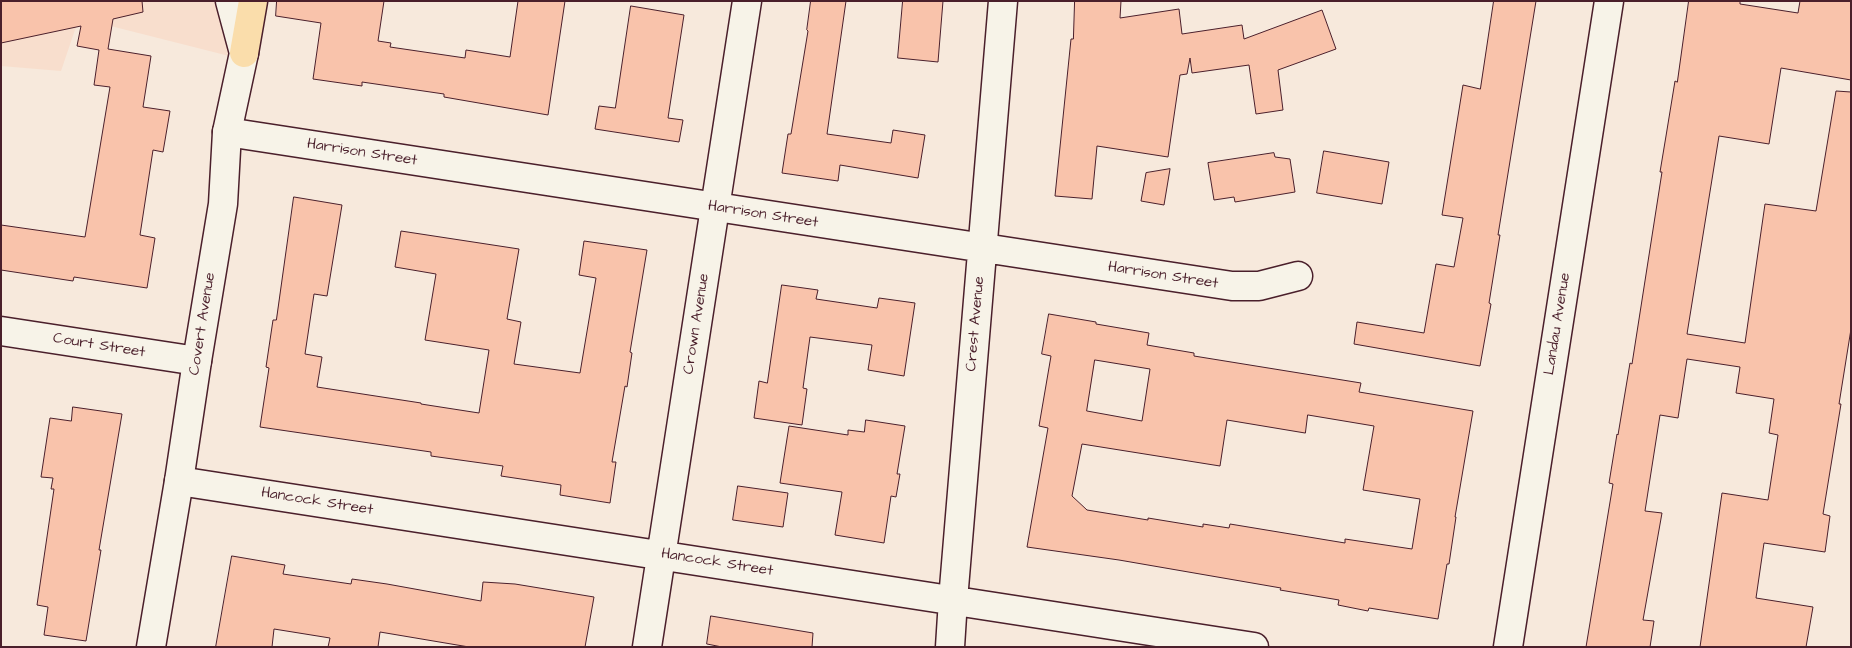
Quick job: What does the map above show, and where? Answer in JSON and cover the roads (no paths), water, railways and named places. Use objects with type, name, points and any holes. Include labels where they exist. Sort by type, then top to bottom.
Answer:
[{"type":"main road","points":[[244,53],[254,1]]},
{"type":"street","name":"Covert Avenue","points":[[151,647],[223,204],[227,132],[244,53],[230,1]]},
{"type":"street","name":"Crown Avenue","points":[[647,647],[747,1]]},
{"type":"street","name":"Crest Avenue","points":[[950,647],[1003,1]]},
{"type":"street","name":"Landau Avenue","points":[[1508,647],[1609,1]]},
{"type":"street","name":"Harrison Street","points":[[227,132],[1232,286],[1259,286],[1298,276]]},
{"type":"street","name":"Court Street","points":[[1,331],[196,361]]},
{"type":"street","name":"Hancock Street","points":[[179,481],[1254,647]]}]
